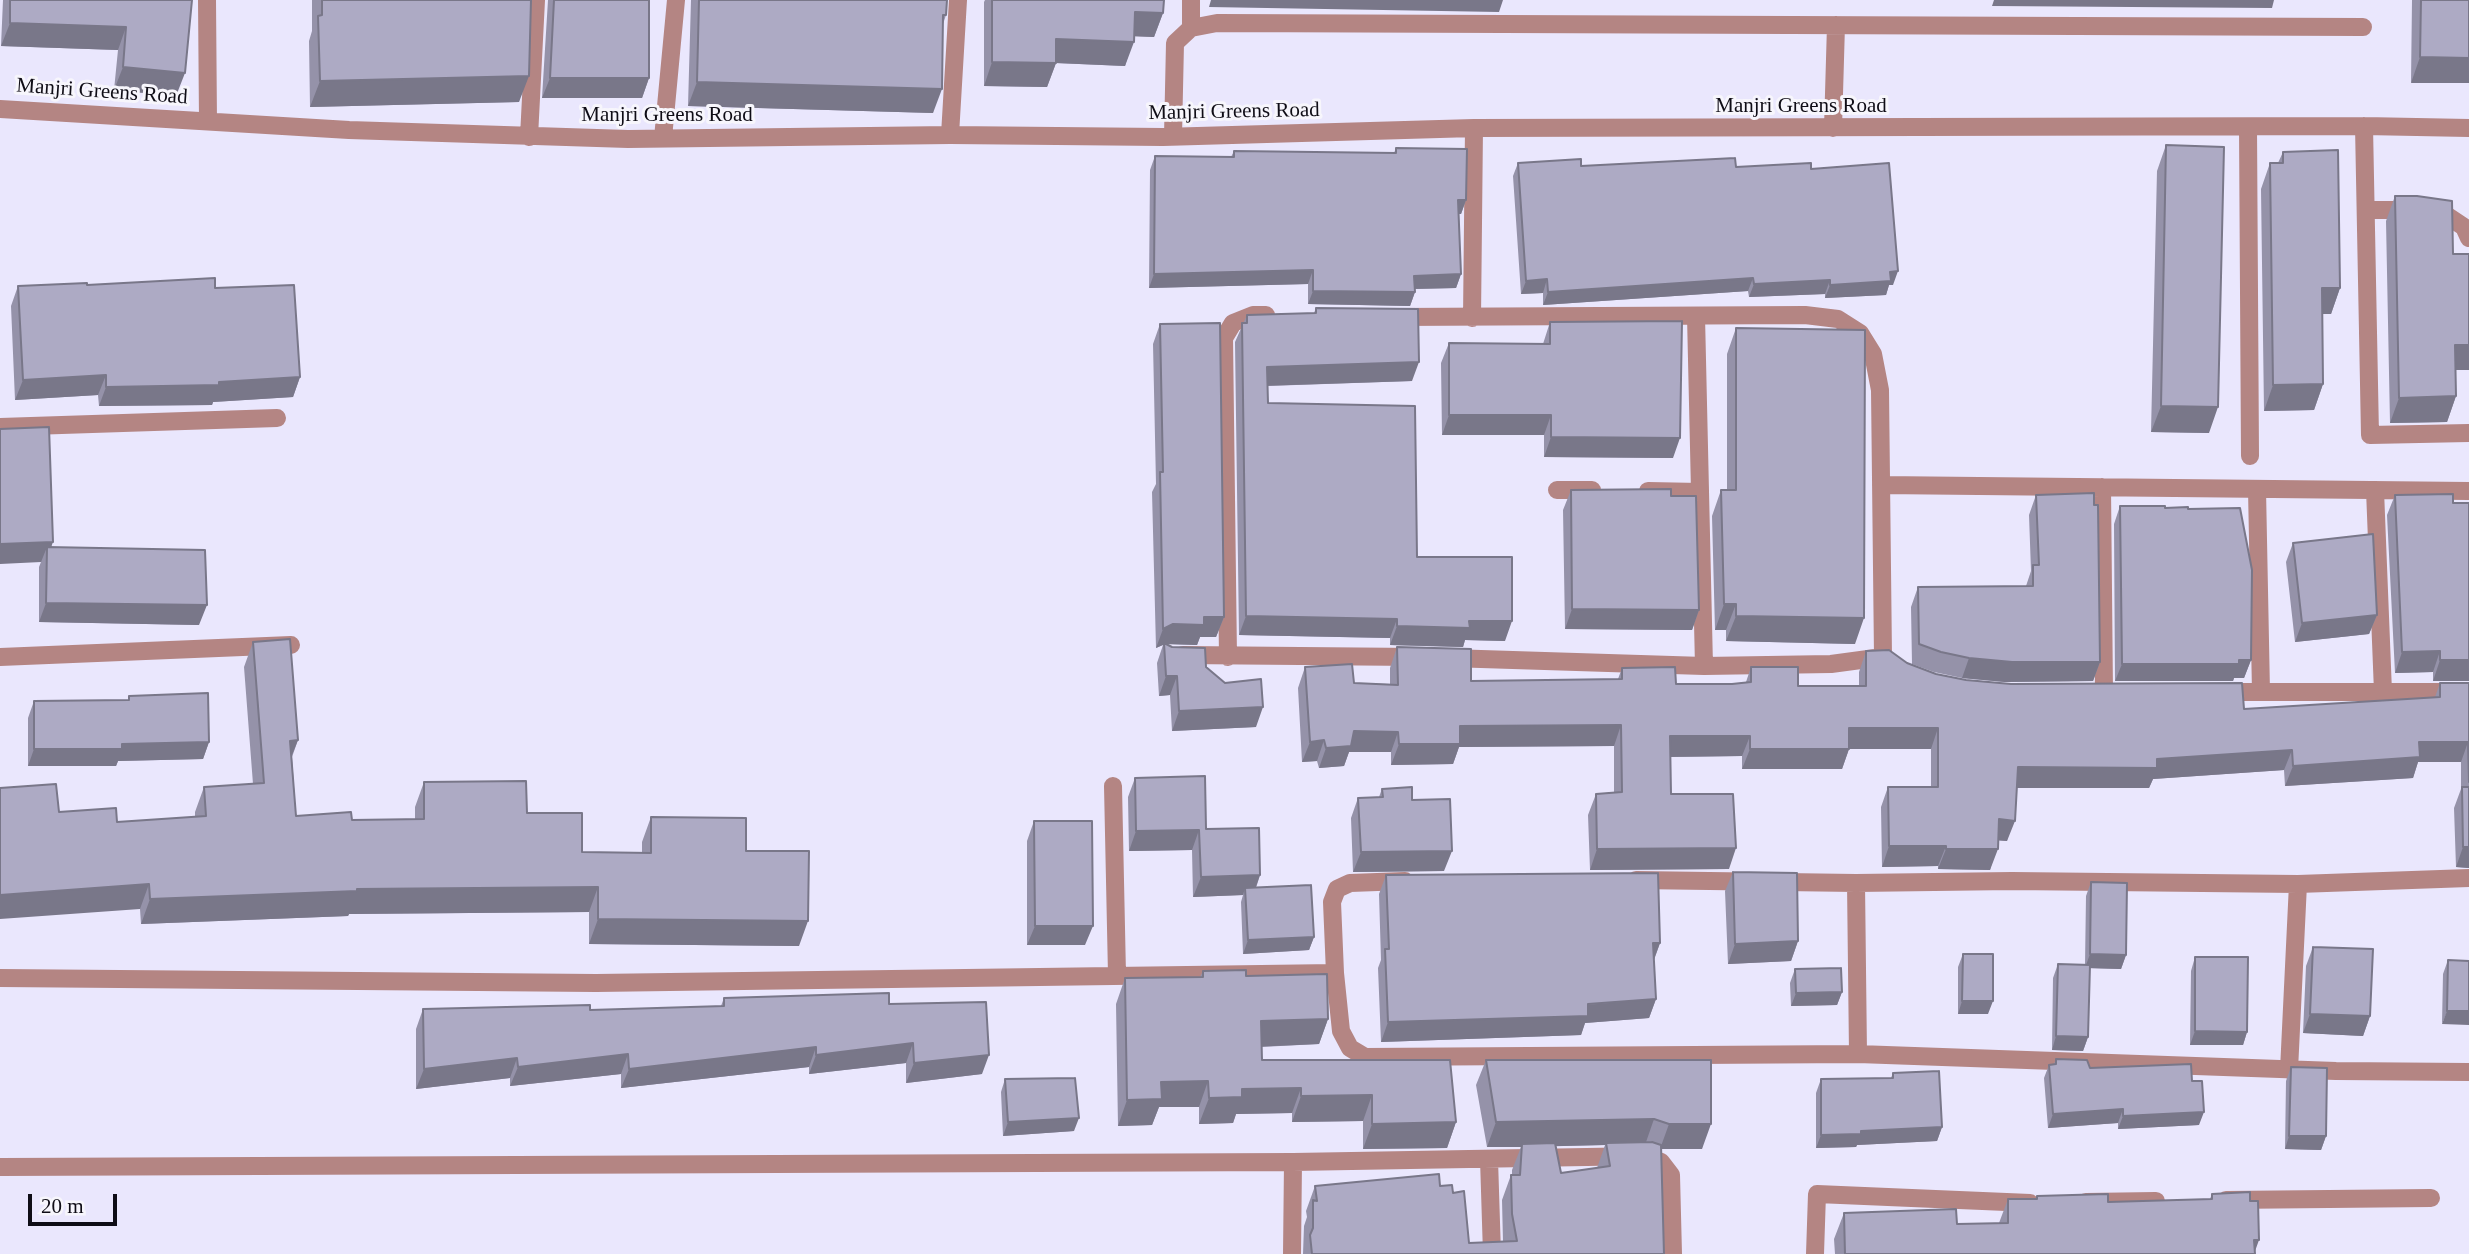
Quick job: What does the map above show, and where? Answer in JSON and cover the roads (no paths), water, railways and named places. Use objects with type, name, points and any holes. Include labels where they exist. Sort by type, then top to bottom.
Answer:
[{"type":"street","points":[[207,0],[208,121]]},
{"type":"street","points":[[529,137],[536,0]]},
{"type":"street","points":[[663,138],[676,0]]},
{"type":"street","points":[[950,135],[958,0]]},
{"type":"street","points":[[1191,0],[1191,28]]},
{"type":"street","points":[[1173,136],[1175,43],[1191,28],[1217,23],[2363,27]]},
{"type":"street","points":[[1833,128],[1836,25]]},
{"type":"street","name":"Manjri Greens Road","points":[[0,109],[529,137],[1173,136],[1474,128],[2469,128]]},
{"type":"street","points":[[2364,126],[2370,435],[2469,433]]},
{"type":"street","points":[[2248,127],[2250,456]]},
{"type":"street","points":[[1472,318],[1474,128]]},
{"type":"street","points":[[2366,210],[2408,210],[2446,215],[2464,227],[2469,238]]},
{"type":"street","points":[[1228,657],[1224,338],[1233,323],[1254,315],[1281,316]]},
{"type":"street","points":[[1165,654],[1228,657],[1378,656],[1704,666],[1888,661],[1880,390],[1873,354],[1860,333],[1838,319],[1805,315],[1376,317]]},
{"type":"street","points":[[1696,316],[1704,666]]},
{"type":"street","points":[[0,427],[277,418]]},
{"type":"street","points":[[1881,485],[2469,491]]},
{"type":"street","points":[[2102,487],[2104,693]]},
{"type":"street","points":[[2257,489],[2261,692]]},
{"type":"street","points":[[1557,490],[1609,491]]},
{"type":"street","points":[[2375,490],[2383,692]]},
{"type":"street","points":[[1635,491],[1700,492]]},
{"type":"street","points":[[0,657],[291,645]]},
{"type":"street","points":[[2208,692],[2469,692]]},
{"type":"street","points":[[1113,786],[1117,975]]},
{"type":"street","points":[[1615,880],[2298,884],[2469,878]]},
{"type":"street","points":[[1425,881],[1350,883],[1337,889],[1332,902],[1341,1031],[1350,1048],[1365,1057],[1858,1054],[2289,1070],[2469,1072]]},
{"type":"street","points":[[1856,883],[1858,1054]]},
{"type":"street","points":[[2289,1070],[2298,884]]},
{"type":"street","points":[[0,978],[596,983],[1335,973]]},
{"type":"street","points":[[0,1167],[1293,1162],[1645,1156],[1661,1162],[1671,1175],[1673,1254]]},
{"type":"street","points":[[1489,1159],[1492,1254]]},
{"type":"street","points":[[1292,1254],[1293,1162]]},
{"type":"street","points":[[1815,1254],[1817,1194],[2010,1203],[2173,1201]]},
{"type":"street","points":[[2213,1200],[2431,1198]]}]
